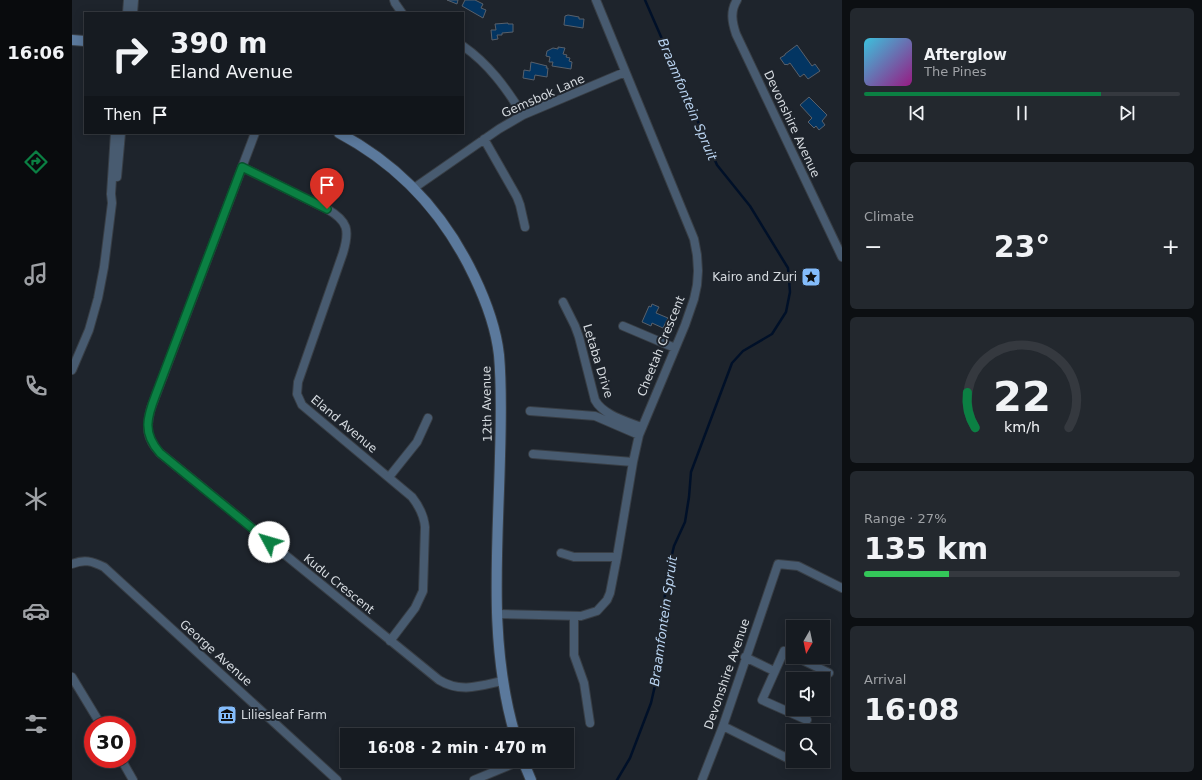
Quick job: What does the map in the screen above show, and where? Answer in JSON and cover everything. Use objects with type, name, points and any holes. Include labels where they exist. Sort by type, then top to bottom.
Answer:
[{"type":"street","points":[[127,12],[128,0]]},
{"type":"street","points":[[133,12],[134,0]]},
{"type":"street","points":[[394,0],[401,12]]},
{"type":"street","name":"Cheetah Crescent","points":[[497,614],[574,616],[590,614],[603,606],[610,593],[639,435],[694,300],[697,285],[697,255],[694,239],[596,0]]},
{"type":"street","name":"Devonshire Avenue","points":[[737,0],[732,12],[732,19],[736,34],[842,258]]},
{"type":"street","points":[[72,40],[84,41]]},
{"type":"street","points":[[72,47],[84,47]]},
{"type":"street","points":[[464,47],[476,55],[497,76],[523,115]]},
{"type":"street","name":"Gemsbok Lane","points":[[414,188],[523,115],[625,72]]},
{"type":"street","points":[[112,203],[111,194],[115,134]]},
{"type":"street","points":[[72,370],[89,330],[98,298],[104,267],[112,203],[115,195],[121,134]]},
{"type":"street","name":"Kudu Crescent","points":[[255,134],[151,408],[148,418],[150,439],[160,453],[390,641],[448,685],[464,688],[502,681]]},
{"type":"street","name":"12th Avenue","points":[[341,134],[377,156],[414,188],[447,228],[465,257],[482,292],[492,324],[498,354],[501,383],[497,614],[498,654],[502,681],[512,728]]},
{"type":"street","points":[[484,140],[517,197],[524,227]]},
{"type":"street","name":"Eland Avenue","points":[[242,167],[327,209],[343,220],[348,234],[346,244],[298,382],[297,394],[302,405],[412,497],[418,504],[424,519],[423,591],[415,608],[390,641]]},
{"type":"street","name":"Letaba Drive","points":[[563,302],[579,337],[595,400],[598,405],[607,412],[642,427]]},
{"type":"street","points":[[623,326],[675,348]]},
{"type":"street","points":[[530,411],[595,416],[639,435]]},
{"type":"street","points":[[389,477],[417,442],[428,418]]},
{"type":"street","points":[[533,454],[633,462]]},
{"type":"street","points":[[560,553],[574,557],[617,557]]},
{"type":"street","name":"George Avenue","points":[[72,564],[87,560],[104,567],[337,780]]},
{"type":"street","name":"Devonshire Avenue","points":[[702,780],[723,726],[745,657],[778,564],[798,566],[842,588]]},
{"type":"street","points":[[574,616],[574,655],[584,683],[590,723]]},
{"type":"street","points":[[786,652],[784,651],[762,700],[807,720]]},
{"type":"street","points":[[745,657],[774,671]]},
{"type":"street","points":[[810,664],[827,672]]},
{"type":"street","points":[[72,677],[96,716]]},
{"type":"street","points":[[723,726],[786,758]]},
{"type":"street","points":[[126,768],[133,780]]},
{"type":"street","points":[[474,780],[503,768]]},
{"type":"street","points":[[526,768],[531,780]]},
{"type":"building","points":[[447,0],[458,0],[457,4]]},
{"type":"building","points":[[465,0],[475,0],[483,4],[481,8],[486,10],[483,18],[462,6]]},
{"type":"building","points":[[568,15],[579,17],[579,19],[584,19],[583,28],[564,25],[565,16]]},
{"type":"building","points":[[495,24],[513,24],[513,32],[502,33],[502,35],[497,35],[498,39],[492,40],[491,30],[496,30]]},
{"type":"building","points":[[797,45],[812,66],[815,64],[820,71],[808,79],[804,74],[800,77],[790,63],[785,65],[780,58]]},
{"type":"building","points":[[558,47],[565,48],[563,54],[570,58],[569,61],[572,62],[571,69],[552,66],[553,62],[549,62],[550,57],[546,56],[547,51],[553,48],[558,49]]},
{"type":"building","points":[[531,62],[547,66],[547,77],[535,75],[534,80],[523,78],[524,70],[530,71]]},
{"type":"building","points":[[809,97],[827,115],[822,121],[825,125],[819,130],[816,126],[814,128],[808,122],[812,118],[800,105]]},
{"type":"building","points":[[652,304],[659,307],[656,313],[668,318],[663,328],[652,323],[651,326],[642,322],[649,306],[651,307]]},
{"type":"waterway","name":"Braamfontein Spruit","points":[[617,780],[630,758],[651,703],[656,681],[667,575],[674,546],[685,522],[691,472],[732,363],[743,351],[772,334],[786,312],[790,292],[788,268],[750,206],[717,165],[645,0]]},
{"type":"place","name":"Kairo and Zuri","points":[[811,277]]},
{"type":"place","name":"Liliesleaf Farm","points":[[227,715]]},
{"type":"route","points":[[269,542],[160,453],[150,439],[148,418],[242,167],[327,209]]}]
